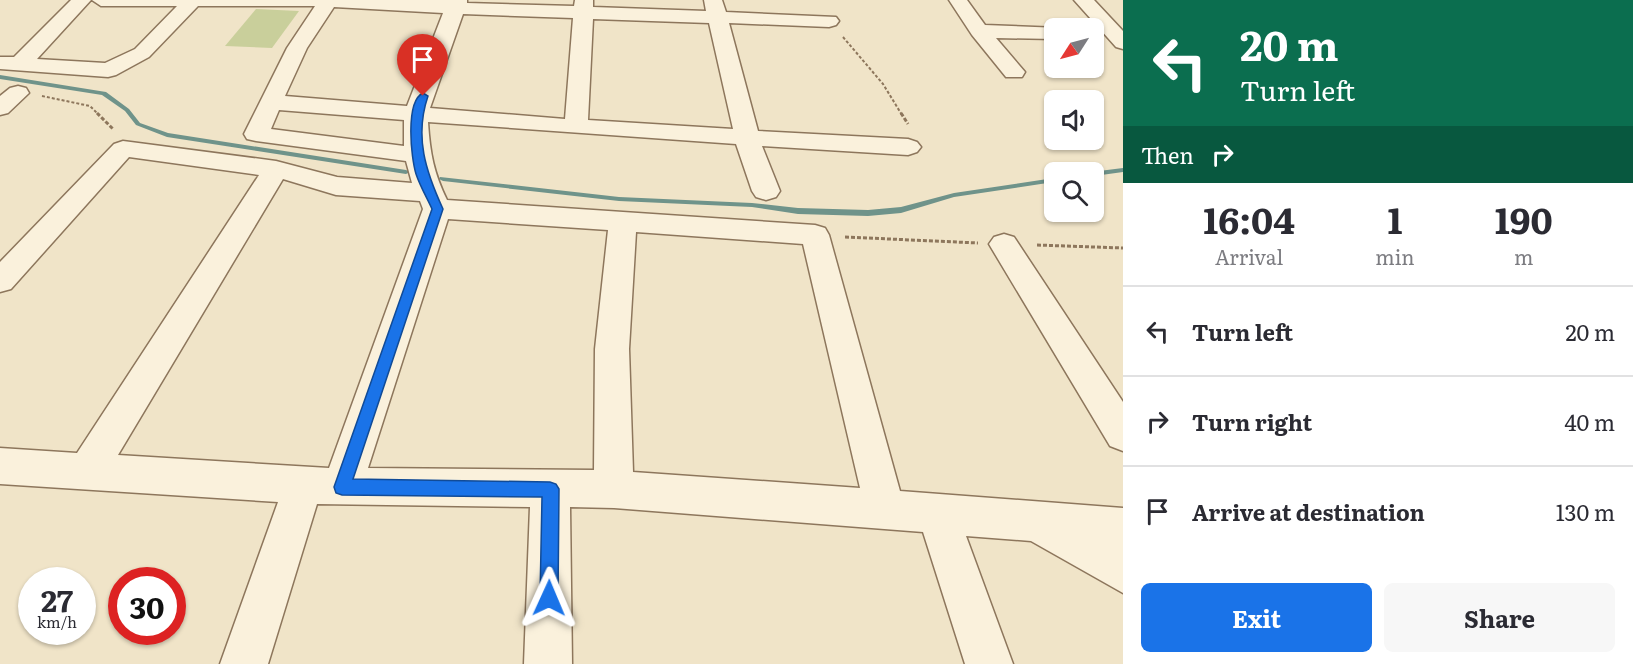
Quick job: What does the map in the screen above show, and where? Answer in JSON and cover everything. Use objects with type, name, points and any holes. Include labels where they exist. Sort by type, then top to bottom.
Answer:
[{"type":"street","points":[[10,64],[82,0]]},
{"type":"street","points":[[101,0],[191,2],[312,0],[715,8],[829,21]]},
{"type":"street","points":[[958,0],[979,31],[1014,72]]},
{"type":"street","points":[[1083,0],[1113,37]]},
{"type":"street","points":[[10,64],[108,70],[142,53],[191,2]]},
{"type":"street","points":[[328,2],[297,48],[269,102],[256,134],[417,155]]},
{"type":"street","points":[[244,664],[323,486],[434,201],[422,175],[417,155],[417,114],[456,4]]},
{"type":"street","points":[[576,127],[583,6]]},
{"type":"street","points":[[715,8],[747,138],[766,191]]},
{"type":"street","points":[[979,31],[1044,33]]},
{"type":"street","points":[[0,108],[18,93]]},
{"type":"street","points":[[269,102],[576,127],[908,147]]},
{"type":"street","points":[[0,281],[123,148],[276,169],[336,186],[434,201],[623,222],[815,235],[885,509]]},
{"type":"street","points":[[86,473],[276,169]]},
{"type":"street","points":[[614,489],[612,349],[623,222]]},
{"type":"street","points":[[1004,244],[1123,434]]},
{"type":"street","points":[[0,466],[323,486],[614,489],[1123,528]]},
{"type":"street","points":[[548,664],[550,489]]},
{"type":"street","points":[[938,514],[989,664]]},
{"type":"street","points":[[1036,522],[1123,571]]},
{"type":"path","points":[[829,21],[889,93],[918,141],[908,147]]},
{"type":"path","points":[[18,93],[90,106],[119,136],[123,148]]},
{"type":"path","points":[[815,235],[1123,248]]},
{"type":"green space","points":[[256,9],[299,11],[272,48],[225,46]]},
{"type":"waterway","points":[[0,77],[104,93],[127,110],[138,124],[167,135],[406,172]]},
{"type":"waterway","points":[[1104,173],[1123,170]]},
{"type":"waterway","points":[[443,179],[619,199],[752,205],[798,211],[868,213],[901,210],[954,195],[1044,182]]},
{"type":"route","points":[[423,96],[417,114],[417,155],[422,175],[437,209],[342,487],[550,489],[549,598]]}]
